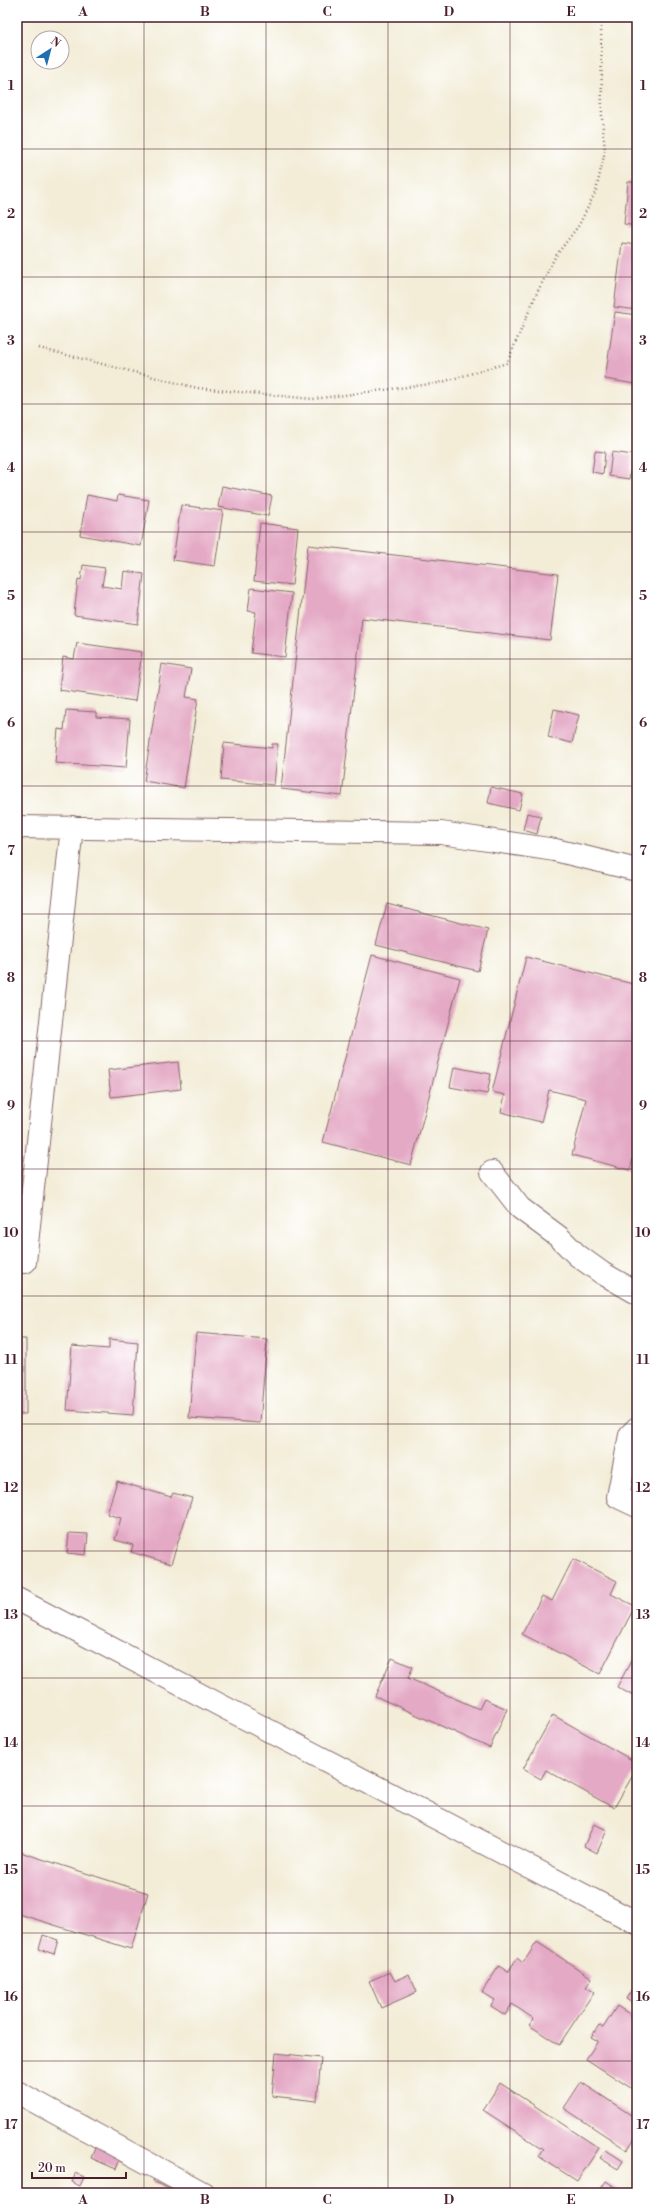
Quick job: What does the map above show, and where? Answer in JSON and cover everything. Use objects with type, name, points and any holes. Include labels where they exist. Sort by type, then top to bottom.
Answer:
[{"type":"street","points":[[17,827],[440,833],[555,850],[637,870]]},
{"type":"street","points":[[25,1262],[72,827]]},
{"type":"street","points":[[492,1172],[520,1208],[559,1237],[577,1255],[602,1273],[637,1293]]},
{"type":"street","points":[[637,1428],[630,1435],[618,1497],[637,1506]]},
{"type":"street","points":[[17,1600],[637,1924]]},
{"type":"street","points":[[17,2092],[203,2193]]},
{"type":"path","points":[[39,348],[197,388],[312,399],[439,383],[507,363],[534,297],[555,257],[579,225],[596,192],[605,151],[602,118],[600,17]]},
{"type":"building","points":[[628,182],[637,182],[637,226],[624,224]]},
{"type":"building","points":[[622,243],[637,245],[637,310],[614,307]]},
{"type":"building","points":[[615,312],[637,315],[637,369],[635,384],[605,379]]},
{"type":"building","points":[[595,451],[605,452],[603,474],[592,472]]},
{"type":"building","points":[[612,452],[633,455],[629,479],[609,476]]},
{"type":"building","points":[[222,486],[272,496],[268,516],[218,507]]},
{"type":"building","points":[[87,495],[117,501],[118,495],[149,500],[141,546],[80,535]]},
{"type":"building","points":[[181,505],[223,511],[215,566],[173,560]]},
{"type":"building","points":[[260,523],[298,528],[292,585],[254,581]]},
{"type":"building","points":[[308,545],[558,574],[550,640],[362,618],[342,796],[281,789]]},
{"type":"building","points":[[83,565],[105,568],[102,586],[122,589],[124,571],[144,574],[138,624],[74,615],[78,579],[81,580]]},
{"type":"building","points":[[251,588],[292,593],[285,657],[251,653],[256,612],[248,611]]},
{"type":"building","points":[[77,643],[142,652],[135,701],[59,690],[63,657],[74,659]]},
{"type":"building","points":[[162,664],[191,669],[186,697],[198,699],[184,788],[144,781]]},
{"type":"building","points":[[554,709],[579,715],[572,743],[548,737]]},
{"type":"building","points":[[66,710],[96,712],[96,717],[130,719],[126,768],[55,763],[58,729],[64,730]]},
{"type":"building","points":[[224,743],[272,748],[272,744],[278,744],[274,785],[221,780]]},
{"type":"building","points":[[491,787],[523,794],[519,810],[488,803]]},
{"type":"building","points":[[527,813],[541,816],[537,834],[523,830]]},
{"type":"building","points":[[387,904],[488,930],[478,971],[376,945]]},
{"type":"building","points":[[372,955],[460,978],[411,1165],[323,1142]]},
{"type":"building","points":[[526,957],[637,985],[637,1144],[630,1170],[572,1155],[586,1099],[549,1090],[541,1122],[501,1112],[505,1095],[492,1092]]},
{"type":"building","points":[[178,1062],[181,1089],[111,1097],[108,1070]]},
{"type":"building","points":[[454,1067],[491,1074],[487,1094],[450,1087]]},
{"type":"building","points":[[196,1333],[267,1339],[260,1423],[189,1418]]},
{"type":"building","points":[[17,1339],[26,1339],[26,1414],[17,1414]]},
{"type":"building","points":[[109,1339],[138,1342],[133,1415],[67,1410],[72,1346],[109,1349]]},
{"type":"building","points":[[117,1481],[171,1497],[173,1493],[192,1498],[171,1564],[131,1552],[133,1545],[115,1540],[121,1518],[107,1514]]},
{"type":"building","points":[[69,1533],[88,1534],[86,1555],[67,1553]]},
{"type":"building","points":[[573,1559],[617,1581],[611,1594],[635,1606],[600,1674],[522,1634],[542,1596],[552,1601]]},
{"type":"building","points":[[637,1650],[637,1698],[617,1687]]},
{"type":"building","points":[[392,1658],[413,1667],[408,1678],[479,1709],[484,1699],[507,1709],[490,1748],[375,1696]]},
{"type":"building","points":[[553,1715],[637,1763],[637,1768],[614,1808],[546,1770],[541,1779],[523,1769]]},
{"type":"building","points":[[594,1824],[607,1830],[597,1853],[584,1846]]},
{"type":"building","points":[[17,1851],[148,1893],[131,1949],[19,1914],[20,1912],[17,1911]]},
{"type":"building","points":[[43,1935],[58,1940],[54,1954],[39,1949]]},
{"type":"building","points":[[537,1942],[592,1978],[586,1987],[594,1992],[559,2045],[529,2025],[534,2019],[512,2004],[505,2015],[491,2006],[495,2000],[482,1992],[499,1966],[508,1972],[517,1958],[523,1963]]},
{"type":"building","points":[[390,1972],[395,1981],[409,1974],[417,1992],[381,2008],[369,1981]]},
{"type":"building","points":[[637,1981],[637,2006],[626,1999]]},
{"type":"building","points":[[617,2006],[637,2019],[637,2092],[586,2059],[598,2041],[591,2037],[599,2025],[603,2028]]},
{"type":"building","points":[[276,2053],[321,2058],[317,2101],[272,2096]]},
{"type":"building","points":[[581,2082],[637,2119],[637,2135],[627,2150],[564,2108]]},
{"type":"building","points":[[500,2083],[599,2148],[577,2181],[538,2156],[543,2149],[483,2110]]},
{"type":"building","points":[[96,2146],[121,2157],[116,2169],[91,2158]]},
{"type":"building","points":[[606,2150],[623,2161],[618,2169],[600,2158]]},
{"type":"building","points":[[637,2163],[637,2175],[632,2171]]},
{"type":"building","points":[[76,2173],[84,2177],[80,2186],[72,2182]]},
{"type":"building","points":[[156,2173],[178,2182],[174,2191],[153,2182]]},
{"type":"building","points":[[606,2181],[624,2193],[598,2193]]}]
